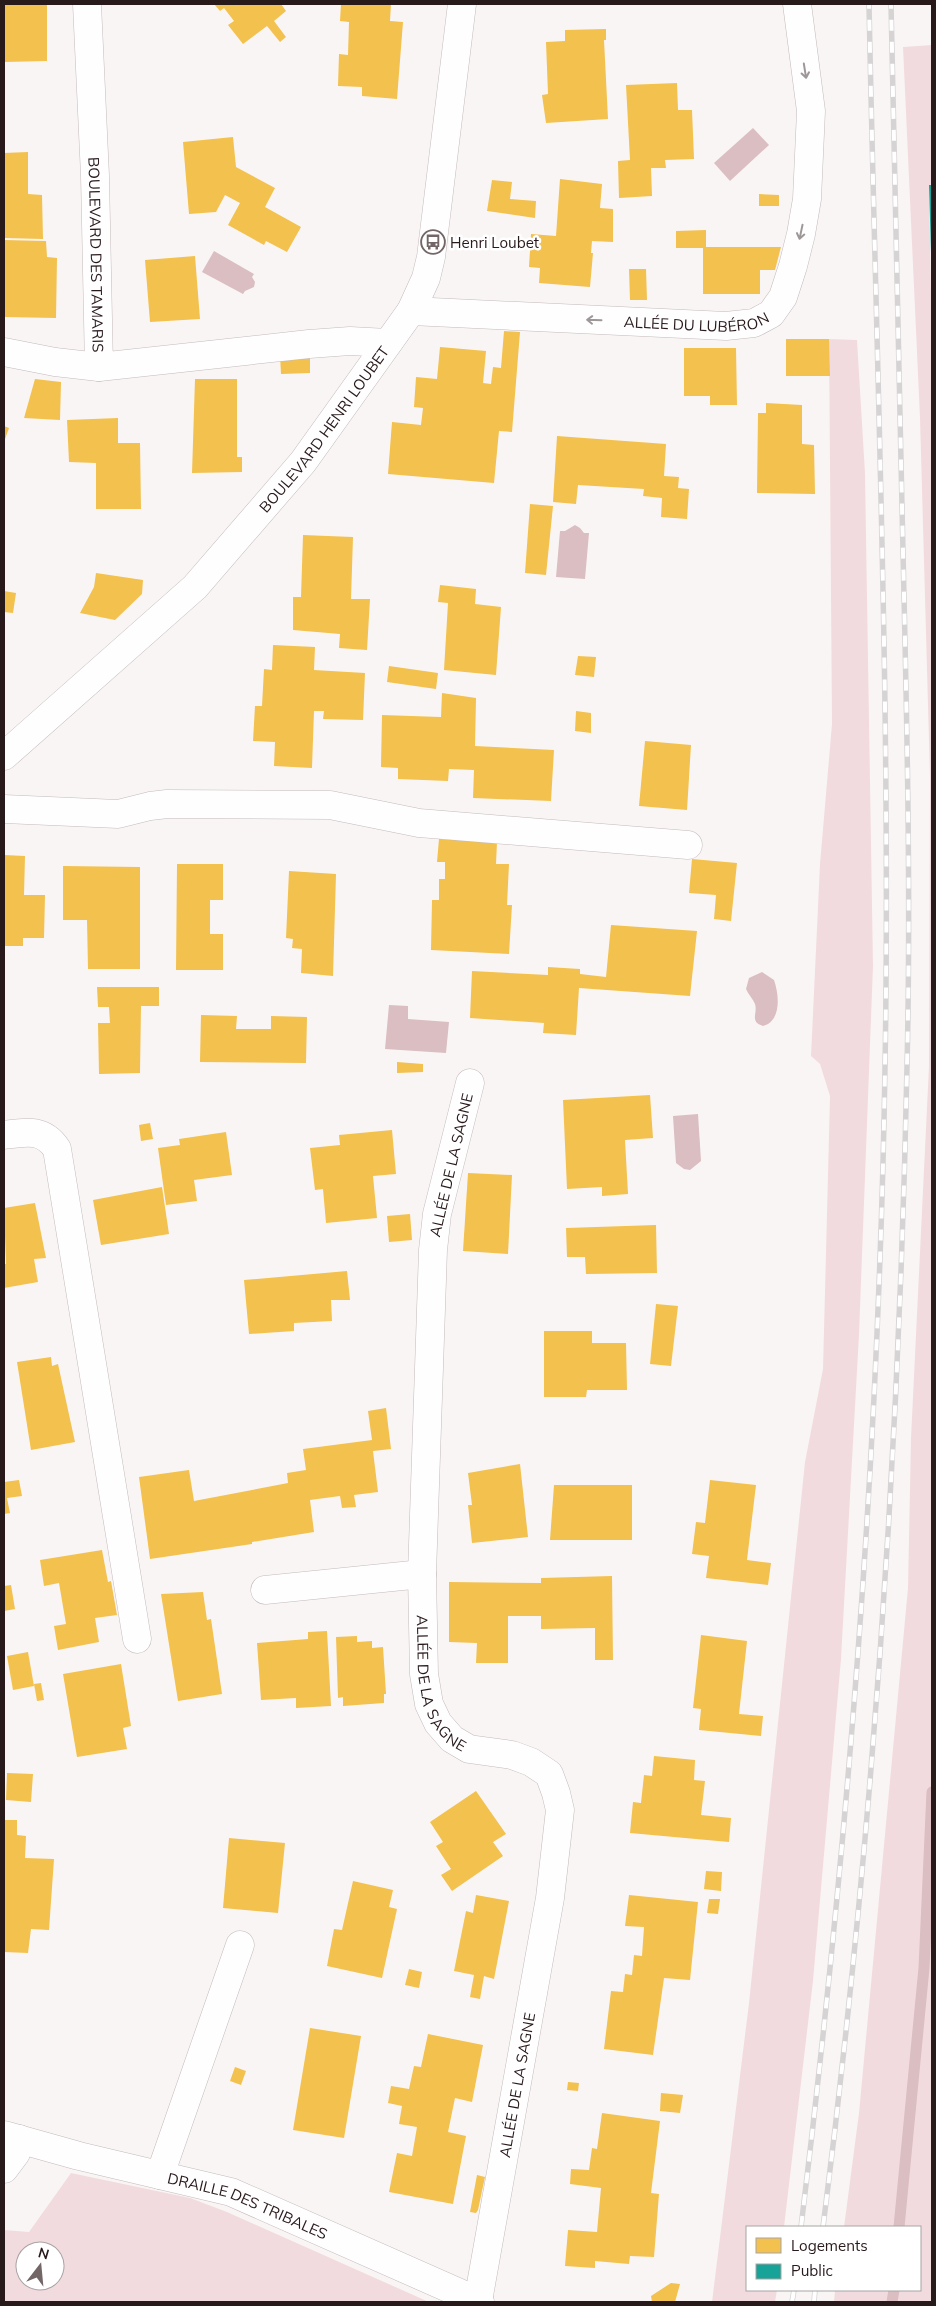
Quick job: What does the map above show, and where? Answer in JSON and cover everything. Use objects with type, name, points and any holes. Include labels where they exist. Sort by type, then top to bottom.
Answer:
[{"type":"street","name":"BOULEVARD DES TAMARIS","points":[[87,4],[99,367],[309,344],[350,341],[388,343]]},
{"type":"street","name":"BOULEVARD HENRI LOUBET","points":[[4,756],[195,587],[303,462],[411,311],[426,278],[431,257],[462,4]]},
{"type":"street","name":"ALLÉE DU LUBÉRON","points":[[411,311],[726,326],[754,324],[771,314],[782,298],[794,266],[807,199],[810,157],[810,111],[798,13]]},
{"type":"street","points":[[4,352],[55,362],[99,367]]},
{"type":"street","points":[[4,809],[118,814],[167,804],[330,805],[419,823],[688,844]]},
{"type":"street","name":"ALLÉE DE LA SAGNE","points":[[470,1083],[437,1214],[433,1250],[422,1574],[424,1674],[429,1704],[438,1723],[452,1739],[469,1749],[512,1756],[531,1762],[549,1774],[560,1810],[550,1898],[479,2302]]},
{"type":"street","points":[[4,1135],[32,1131],[43,1134],[52,1141],[57,1149],[137,1639]]},
{"type":"street","points":[[265,1590],[422,1574]]},
{"type":"street","points":[[160,2175],[240,1945]]},
{"type":"street","points":[[4,2169],[16,2152],[12,2137]]},
{"type":"street","name":"DRAILLE DES TRIBALES","points":[[12,2137],[231,2192],[479,2302]]},
{"type":"shaded area","points":[[932,45],[932,185],[929,186],[932,345],[932,2302],[834,2302],[835,2291],[921,2291],[921,2226],[844,2226],[859,2113],[908,1588],[911,1438],[929,1066],[930,777],[920,418],[903,47]]},
{"type":"shaded area","points":[[753,128],[769,145],[730,181],[714,163]]},
{"type":"shaded area","points":[[214,251],[254,274],[252,277],[255,282],[254,287],[243,294],[202,272]]},
{"type":"shaded area","points":[[829,339],[857,340],[865,473],[873,966],[859,1335],[841,1659],[813,1981],[784,2226],[746,2226],[746,2291],[777,2291],[775,2302],[712,2302],[749,2003],[805,1462],[823,1369],[830,1096],[820,1064],[811,1056],[820,864],[832,724]]},
{"type":"shaded area","points":[[575,525],[584,533],[589,533],[585,579],[556,577],[560,531],[565,531]]},
{"type":"shaded area","points":[[762,972],[774,980],[778,999],[778,1006],[773,1019],[763,1026],[755,1020],[756,1007],[746,989],[749,978]]},
{"type":"shaded area","points":[[389,1005],[408,1006],[408,1019],[449,1022],[446,1053],[385,1049]]},
{"type":"shaded area","points":[[698,1114],[701,1161],[690,1170],[684,1169],[676,1163],[673,1116]]},
{"type":"shaded area","points":[[71,2173],[190,2198],[227,2212],[429,2302],[4,2302],[4,2230],[29,2232]]},
{"type":"building: Logements","points":[[4,4],[47,4],[47,61],[4,62]]},
{"type":"building: Logements","points":[[214,4],[281,4],[286,11],[274,21],[286,37],[280,42],[267,26],[243,44],[228,25],[234,21],[224,8],[220,11]]},
{"type":"building: Logements","points":[[341,4],[391,4],[390,21],[403,22],[397,99],[362,96],[362,87],[338,86],[339,54],[348,55],[349,22],[340,21]]},
{"type":"building: Logements","points":[[606,29],[606,40],[604,40],[608,119],[546,123],[542,95],[548,94],[546,42],[565,41],[565,30]]},
{"type":"building: Logements","points":[[677,83],[678,110],[692,110],[694,159],[665,160],[666,168],[651,168],[652,196],[619,198],[618,161],[630,160],[626,85]]},
{"type":"building: Logements","points":[[233,137],[236,167],[275,188],[265,207],[301,227],[287,252],[266,241],[264,245],[228,225],[240,203],[225,195],[216,212],[189,214],[183,142]]},
{"type":"building: Logements","points":[[28,152],[28,194],[42,195],[43,239],[4,238],[4,153]]},
{"type":"building: Logements","points":[[560,179],[602,184],[600,208],[613,209],[613,242],[592,241],[591,253],[593,253],[590,287],[539,283],[540,268],[529,267],[531,234],[556,236]]},
{"type":"building: Logements","points":[[492,180],[512,182],[510,199],[536,201],[535,218],[487,211]]},
{"type":"building: Logements","points":[[759,194],[779,195],[779,206],[759,206]]},
{"type":"building: Logements","points":[[706,230],[706,247],[781,247],[775,270],[760,270],[760,294],[703,294],[703,248],[676,248],[676,231]]},
{"type":"building: Logements","points":[[4,240],[46,241],[47,257],[57,258],[56,318],[5,317]]},
{"type":"building: Logements","points":[[195,256],[200,319],[150,322],[145,260]]},
{"type":"building: Logements","points":[[629,269],[646,269],[647,300],[630,300]]},
{"type":"building: Logements","points":[[504,331],[520,332],[512,432],[499,431],[494,483],[388,474],[392,422],[421,425],[423,408],[414,407],[416,377],[437,379],[440,347],[486,351],[483,383],[491,384],[493,367],[501,368]]},
{"type":"building: Logements","points":[[786,339],[829,339],[830,376],[786,376]]},
{"type":"building: Logements","points":[[684,348],[736,348],[737,405],[710,405],[710,396],[684,396]]},
{"type":"building: Logements","points":[[310,354],[310,373],[281,374],[280,355]]},
{"type":"building: Logements","points":[[35,379],[61,382],[60,420],[24,418]]},
{"type":"building: Logements","points":[[195,379],[237,379],[237,457],[242,457],[242,472],[192,473]]},
{"type":"building: Logements","points":[[766,403],[802,405],[802,444],[814,445],[815,494],[757,493],[758,413],[766,413]]},
{"type":"building: Logements","points":[[118,418],[118,443],[140,443],[141,509],[96,509],[96,463],[69,462],[67,420]]},
{"type":"building: Logements","points":[[4,426],[9,428],[4,442]]},
{"type":"building: Logements","points":[[557,436],[666,444],[664,476],[679,477],[678,488],[689,489],[687,519],[661,517],[662,498],[643,496],[644,489],[578,485],[576,504],[553,502]]},
{"type":"building: Logements","points":[[530,504],[553,506],[546,575],[525,573]]},
{"type":"building: Logements","points":[[303,535],[353,537],[351,599],[370,599],[367,650],[339,648],[340,634],[293,630],[293,597],[301,597]]},
{"type":"building: Logements","points":[[96,573],[143,580],[142,594],[115,620],[80,613],[94,587]]},
{"type":"building: Logements","points":[[440,585],[476,589],[475,604],[501,607],[496,675],[444,670],[448,603],[438,602]]},
{"type":"building: Logements","points":[[4,591],[16,593],[13,613],[4,612]]},
{"type":"building: Logements","points":[[273,645],[315,647],[314,670],[365,673],[363,720],[323,719],[324,711],[314,711],[312,768],[274,766],[275,742],[253,741],[255,706],[262,706],[264,669],[272,670]]},
{"type":"building: Logements","points":[[578,656],[596,657],[594,677],[575,675]]},
{"type":"building: Logements","points":[[389,666],[438,673],[436,689],[387,682]]},
{"type":"building: Logements","points":[[442,693],[476,698],[475,746],[554,750],[551,801],[473,798],[474,770],[449,769],[448,781],[398,779],[398,768],[381,767],[382,715],[441,717]]},
{"type":"building: Logements","points":[[576,711],[591,713],[591,733],[575,731]]},
{"type":"building: Logements","points":[[645,741],[691,745],[687,810],[639,806]]},
{"type":"building: Logements","points":[[439,839],[497,842],[496,864],[509,864],[507,905],[512,905],[509,954],[431,950],[432,900],[439,900],[439,879],[445,879],[445,862],[437,862]]},
{"type":"building: Logements","points":[[4,855],[25,856],[24,895],[45,895],[44,938],[23,938],[23,946],[4,946]]},
{"type":"building: Logements","points":[[692,859],[737,863],[731,921],[714,919],[716,895],[689,893]]},
{"type":"building: Logements","points":[[177,864],[223,864],[223,900],[210,900],[210,934],[223,934],[223,970],[176,970]]},
{"type":"building: Logements","points":[[63,866],[140,867],[140,969],[88,969],[87,920],[63,920]]},
{"type":"building: Logements","points":[[289,871],[336,874],[333,976],[301,973],[302,949],[292,948],[293,939],[286,938]]},
{"type":"building: Logements","points":[[611,925],[697,931],[690,996],[579,988],[576,1035],[543,1033],[544,1023],[470,1018],[472,971],[548,975],[548,967],[580,969],[580,974],[606,977]]},
{"type":"building: Logements","points":[[97,987],[159,987],[159,1006],[141,1006],[140,1073],[99,1074],[98,1023],[110,1023],[109,1007],[98,1007]]},
{"type":"building: Logements","points":[[201,1015],[237,1016],[236,1029],[271,1029],[271,1016],[307,1017],[306,1063],[200,1062]]},
{"type":"building: Logements","points":[[397,1062],[423,1064],[423,1072],[397,1073]]},
{"type":"building: Logements","points":[[650,1095],[653,1138],[625,1140],[628,1194],[602,1196],[602,1187],[567,1189],[563,1100]]},
{"type":"building: Logements","points":[[150,1123],[153,1139],[141,1141],[139,1125]]},
{"type":"building: Logements","points":[[392,1130],[396,1174],[373,1176],[377,1218],[326,1223],[323,1189],[315,1190],[310,1148],[340,1145],[339,1135]]},
{"type":"building: Logements","points":[[226,1132],[232,1175],[194,1180],[197,1201],[166,1205],[158,1148],[180,1145],[179,1139]]},
{"type":"building: Logements","points":[[468,1173],[512,1175],[508,1254],[463,1251]]},
{"type":"building: Logements","points":[[162,1187],[169,1234],[101,1245],[93,1200]]},
{"type":"building: Logements","points":[[35,1203],[46,1258],[34,1259],[38,1282],[4,1288],[4,1264],[6,1264],[4,1208]]},
{"type":"building: Logements","points":[[410,1214],[412,1240],[389,1242],[387,1216]]},
{"type":"building: Logements","points":[[656,1225],[657,1273],[586,1274],[585,1257],[567,1257],[566,1228]]},
{"type":"building: Logements","points":[[347,1271],[350,1300],[331,1300],[332,1321],[294,1323],[294,1331],[249,1334],[244,1280]]},
{"type":"building: Logements","points":[[656,1304],[678,1306],[671,1366],[650,1364]]},
{"type":"building: Logements","points":[[544,1331],[592,1331],[592,1343],[626,1343],[627,1390],[587,1390],[586,1397],[544,1397]]},
{"type":"building: Logements","points":[[51,1357],[52,1366],[58,1364],[75,1442],[31,1450],[17,1362]]},
{"type":"building: Logements","points":[[386,1408],[391,1449],[373,1451],[378,1492],[354,1495],[356,1507],[342,1508],[340,1496],[310,1500],[314,1532],[252,1542],[252,1544],[150,1559],[139,1477],[189,1470],[194,1501],[288,1483],[287,1473],[306,1470],[303,1449],[372,1440],[368,1411]]},
{"type":"building: Logements","points":[[520,1464],[528,1537],[472,1543],[468,1505],[472,1505],[468,1473]]},
{"type":"building: Logements","points":[[19,1480],[22,1496],[7,1498],[10,1513],[4,1514],[4,1482]]},
{"type":"building: Logements","points":[[710,1480],[756,1485],[747,1560],[771,1563],[768,1585],[706,1578],[709,1556],[692,1554],[696,1522],[705,1523]]},
{"type":"building: Logements","points":[[554,1485],[632,1485],[632,1540],[550,1540]]},
{"type":"building: Logements","points":[[102,1550],[108,1582],[111,1581],[117,1615],[95,1618],[99,1642],[58,1650],[54,1626],[66,1624],[59,1583],[44,1586],[40,1560]]},
{"type":"building: Logements","points":[[612,1576],[613,1660],[595,1660],[595,1628],[541,1629],[541,1616],[508,1616],[508,1663],[476,1663],[477,1643],[449,1642],[449,1582],[541,1583],[541,1578]]},
{"type":"building: Logements","points":[[11,1585],[15,1609],[4,1611],[4,1586]]},
{"type":"building: Logements","points":[[203,1592],[207,1620],[211,1619],[222,1694],[178,1701],[161,1594]]},
{"type":"building: Logements","points":[[327,1631],[331,1706],[296,1708],[296,1698],[261,1700],[257,1643],[308,1639],[308,1632]]},
{"type":"building: Logements","points":[[701,1635],[747,1641],[739,1714],[763,1716],[761,1736],[699,1730],[701,1709],[693,1708]]},
{"type":"building: Logements","points":[[357,1636],[357,1642],[372,1641],[372,1648],[383,1647],[386,1694],[384,1694],[384,1703],[343,1706],[343,1697],[338,1698],[336,1637]]},
{"type":"building: Logements","points":[[28,1652],[34,1686],[13,1690],[7,1656]]},
{"type":"building: Logements","points":[[121,1664],[131,1726],[123,1728],[127,1749],[77,1757],[63,1674]]},
{"type":"building: Logements","points":[[41,1683],[44,1700],[37,1701],[34,1684]]},
{"type":"building: Logements","points":[[654,1756],[695,1760],[694,1780],[705,1781],[701,1815],[731,1818],[729,1842],[630,1833],[633,1802],[641,1803],[644,1775],[652,1776]]},
{"type":"building: Logements","points":[[7,1773],[33,1774],[31,1802],[6,1800]]},
{"type":"building: Logements","points":[[476,1791],[506,1834],[493,1842],[503,1856],[452,1891],[441,1875],[451,1869],[436,1846],[443,1842],[430,1822]]},
{"type":"building: Logements","points":[[4,1820],[17,1820],[17,1835],[26,1836],[25,1858],[54,1859],[49,1930],[31,1929],[28,1953],[4,1952]]},
{"type":"building: Logements","points":[[229,1838],[285,1843],[278,1913],[223,1908]]},
{"type":"building: Logements","points":[[706,1871],[722,1872],[721,1891],[704,1889]]},
{"type":"building: Logements","points":[[353,1881],[393,1890],[389,1907],[397,1909],[382,1978],[327,1966],[334,1929],[342,1930]]},
{"type":"building: Logements","points":[[476,1895],[509,1901],[494,1979],[484,1976],[480,1999],[470,1997],[474,1975],[454,1971],[466,1911],[473,1913]]},
{"type":"building: Logements","points":[[629,1895],[698,1902],[690,1980],[664,1978],[653,2055],[604,2049],[611,1991],[623,1992],[625,1974],[632,1975],[634,1955],[642,1956],[644,1927],[625,1926]]},
{"type":"building: Logements","points":[[709,1899],[720,1899],[718,1914],[707,1913]]},
{"type":"building: Logements","points":[[409,1969],[422,1972],[419,1988],[405,1985]]},
{"type":"building: Logements","points":[[310,2028],[361,2036],[344,2138],[293,2130]]},
{"type":"building: Logements","points":[[428,2034],[483,2045],[472,2102],[455,2098],[448,2132],[466,2136],[453,2204],[389,2192],[397,2153],[412,2156],[417,2127],[399,2124],[402,2106],[388,2103],[391,2086],[409,2089],[414,2066],[421,2067]]},
{"type":"building: Logements","points":[[235,2067],[246,2071],[241,2085],[230,2081]]},
{"type":"building: Logements","points":[[568,2082],[579,2083],[578,2091],[567,2090]]},
{"type":"building: Logements","points":[[661,2093],[683,2095],[680,2113],[660,2111]]},
{"type":"building: Logements","points":[[602,2113],[660,2121],[651,2193],[659,2194],[654,2257],[630,2256],[629,2264],[595,2261],[595,2268],[565,2266],[568,2230],[597,2232],[601,2188],[570,2184],[571,2169],[589,2170],[592,2148],[597,2149]]},
{"type":"building: Logements","points":[[477,2175],[485,2177],[476,2213],[470,2212]]},
{"type":"building: Logements","points":[[671,2283],[680,2284],[675,2302],[652,2302],[651,2296]]},
{"type":"building: Public","points":[[929,185],[932,185],[932,253],[931,253]]},
{"type":"waterway","points":[[899,2226],[924,1968],[932,1792]]},
{"type":"waterway","points":[[892,2302],[894,2291]]},
{"type":"railway","points":[[801,2226],[818,2083],[847,1793],[868,1503],[882,1212],[885,1067],[886,801],[882,535],[869,4]]},
{"type":"railway","points":[[823,2226],[856,1938],[869,1793],[890,1503],[903,1212],[909,938],[908,810],[891,4]]},
{"type":"railway","points":[[792,2302],[794,2291]]},
{"type":"railway","points":[[814,2302],[815,2291]]},
{"type":"place","name":"Henri Loubet","points":[[433,242]]}]
